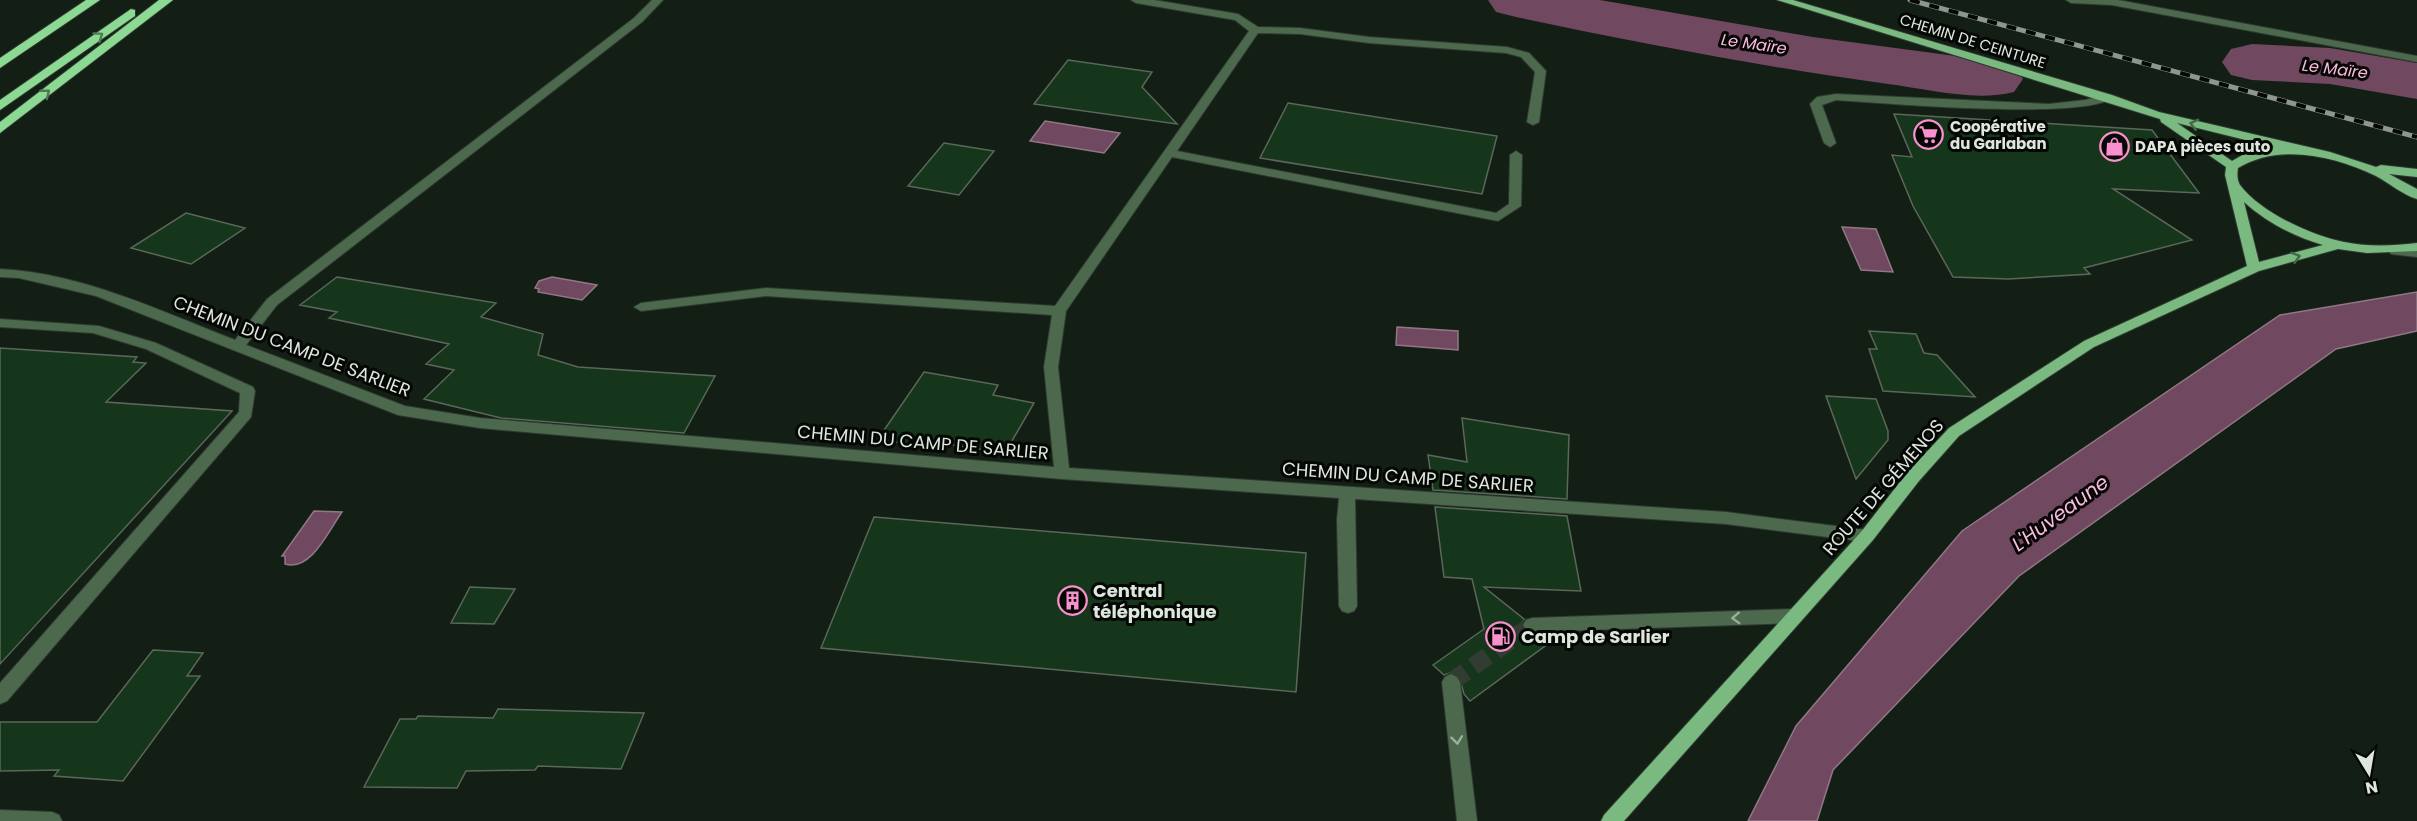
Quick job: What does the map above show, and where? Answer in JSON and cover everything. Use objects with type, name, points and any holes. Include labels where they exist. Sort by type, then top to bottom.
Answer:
[{"type":"highway","points":[[0,64],[94,0]]},
{"type":"highway","points":[[0,106],[150,0]]},
{"type":"highway","points":[[0,129],[167,0]]},
{"type":"main road","name":"CHEMIN DE CEINTURE","points":[[1782,0],[2108,97],[2155,114],[2312,153]]},
{"type":"main road","name":"CHEMIN DE CEINTURE","points":[[2155,114],[2232,166]]},
{"type":"main road","points":[[2254,268],[2233,185],[2232,166],[2243,157],[2260,152],[2312,153],[2367,168],[2417,195]]},
{"type":"main road","points":[[2367,168],[2417,173]]},
{"type":"main road","points":[[2233,185],[2252,205],[2273,220],[2305,235],[2337,245],[2368,250],[2396,251],[2417,247]]},
{"type":"main road","name":"ROUTE DE GÉMENOS","points":[[1611,821],[1867,536],[1913,477],[1954,432],[2089,344],[2254,268],[2337,245]]},
{"type":"street","points":[[238,346],[272,302],[638,20],[658,0]]},
{"type":"street","points":[[1136,0],[1238,17],[1255,30],[1300,31],[1369,40],[1507,50],[1525,55],[1540,71],[1533,122]]},
{"type":"street","points":[[2071,0],[2112,2],[2417,59]]},
{"type":"street","points":[[1062,473],[1051,367],[1059,311],[1255,30]]},
{"type":"street","points":[[1830,144],[1816,104],[1821,99],[1836,97],[2049,107],[2086,103],[2108,97]]},
{"type":"street","points":[[1168,153],[1498,217],[1515,206],[1516,155]]},
{"type":"street","points":[[2396,251],[2417,253]]},
{"type":"street","name":"CHEMIN DU CAMP DE SARLIER","points":[[0,273],[19,274],[100,293],[403,411],[469,421],[1062,473],[1726,518],[1867,536]]},
{"type":"street","points":[[640,307],[766,292],[1059,311]]},
{"type":"street","points":[[0,323],[94,330],[151,346],[249,391],[246,413],[0,696]]},
{"type":"street","points":[[1347,492],[1345,520],[1348,606]]},
{"type":"street","points":[[1532,625],[1795,616]]},
{"type":"street","points":[[1450,682],[1467,821]]},
{"type":"street","points":[[0,819],[52,821]]},
{"type":"water","points":[[1045,121],[1120,133],[1104,153],[1030,141]]},
{"type":"water","points":[[1842,227],[1876,229],[1893,272],[1861,270]]},
{"type":"water","points":[[552,277],[597,285],[582,300],[538,292],[539,289],[535,288],[539,281]]},
{"type":"water","name":"L'Huveaune","points":[[2417,292],[2417,331],[2336,349],[2019,576],[1833,770],[1817,821],[1748,821],[1796,726],[1962,531],[2280,315]]},
{"type":"water","points":[[1397,327],[1458,331],[1458,350],[1396,345]]},
{"type":"water","points":[[314,511],[342,512],[311,556],[294,565],[285,564],[285,556],[282,556]]},
{"type":"building","points":[[1068,60],[1152,72],[1142,87],[1177,124],[1034,104]]},
{"type":"building","points":[[1288,103],[1497,136],[1482,194],[1260,158]]},
{"type":"building","points":[[1894,114],[2152,130],[2199,193],[2113,189],[2192,240],[2084,268],[2090,274],[2008,279],[1953,277],[1913,206],[1892,155],[1912,157]]},
{"type":"building","points":[[944,143],[994,151],[959,195],[908,186]]},
{"type":"building","points":[[186,213],[245,228],[191,264],[131,248]]},
{"type":"building","points":[[337,277],[496,303],[481,317],[543,334],[538,355],[578,367],[715,376],[684,433],[501,418],[424,399],[454,370],[426,364],[449,344],[329,318],[337,312],[300,305]]},
{"type":"building","points":[[1869,331],[1916,334],[1924,353],[1937,355],[1975,397],[1883,391],[1869,349],[1877,349]]},
{"type":"building","points":[[0,348],[137,357],[133,362],[146,363],[106,402],[232,411],[0,664]]},
{"type":"building","points":[[924,372],[998,385],[993,395],[1034,403],[1005,453],[933,442],[930,448],[878,439]]},
{"type":"building","points":[[1826,396],[1876,399],[1888,431],[1888,440],[1856,479]]},
{"type":"building","points":[[1462,418],[1569,435],[1567,499],[1433,490],[1428,455],[1467,462]]},
{"type":"building","points":[[1435,507],[1567,516],[1581,591],[1484,587],[1524,619],[1521,626],[1525,632],[1543,634],[1552,641],[1470,701],[1464,694],[1459,676],[1452,672],[1444,675],[1433,665],[1484,629],[1472,579],[1444,577]]},
{"type":"building","name":"Central téléphonique","points":[[874,517],[1306,553],[1296,692],[821,648]]},
{"type":"building","points":[[470,587],[515,589],[494,624],[451,623]]},
{"type":"building","points":[[153,650],[203,653],[187,676],[200,676],[123,781],[54,776],[59,770],[0,771],[0,722],[97,722]]},
{"type":"building","points":[[498,709],[644,713],[621,769],[538,766],[535,770],[466,771],[457,788],[364,787],[400,719],[416,719],[418,716],[493,718]]},
{"type":"waterway","name":"Le Maïre","points":[[1516,0],[1753,45],[1873,64],[1993,79]]},
{"type":"waterway","name":"Le Maïre","points":[[2252,62],[2330,66],[2417,81]]},
{"type":"tunnel","points":[[1451,682],[1532,625]]},
{"type":"railway","points":[[1910,0],[2417,137]]},
{"type":"place","name":"Coopérative du Garlaban","points":[[1929,135]]},
{"type":"place","name":"DAPA pièces auto","points":[[2114,146]]},
{"type":"place","name":"Central téléphonique","points":[[1072,600]]},
{"type":"place","name":"Camp de Sarlier","points":[[1500,636]]}]
